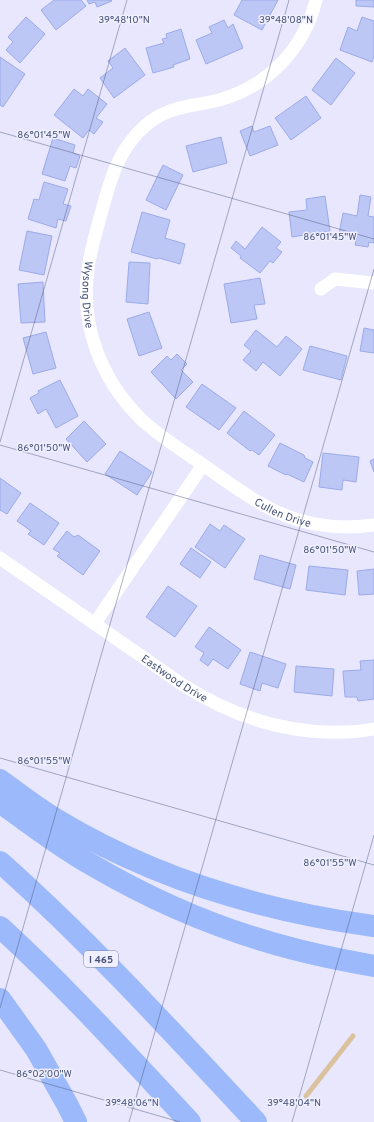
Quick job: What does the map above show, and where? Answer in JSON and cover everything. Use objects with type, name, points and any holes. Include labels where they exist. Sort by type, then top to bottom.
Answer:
[{"type":"highway","points":[[0,780],[41,810],[79,833],[163,872],[202,887],[241,899],[277,908],[374,926]]},
{"type":"highway","points":[[0,802],[91,865],[173,907],[229,930],[294,950],[374,966]]},
{"type":"highway","name":"I 465","points":[[0,862],[126,984],[256,1122]]},
{"type":"highway","points":[[0,927],[64,989],[190,1122]]},
{"type":"highway","points":[[0,998],[36,1049],[76,1122]]},
{"type":"street","name":"Wysong Drive","points":[[203,465],[160,435],[141,419],[125,402],[108,376],[92,339],[88,317],[86,286],[90,254],[114,170],[121,155],[136,135],[154,120],[168,112],[183,107],[230,97],[252,87],[271,74],[288,57],[301,38],[312,16],[316,0]]},
{"type":"street","points":[[321,289],[335,279],[374,283]]},
{"type":"street","name":"Cullen Drive","points":[[203,465],[254,500],[297,520],[336,527],[356,527],[374,524]]},
{"type":"street","points":[[95,624],[203,465]]},
{"type":"street","name":"Eastwood Drive","points":[[0,558],[196,693],[217,705],[268,724],[299,730],[338,732],[374,729]]},
{"type":"building","points":[[54,0],[81,0],[86,6],[56,30],[41,10]]},
{"type":"building","points":[[87,0],[112,1],[97,7],[95,2],[89,4]]},
{"type":"building","points":[[242,0],[278,0],[262,30],[234,15]]},
{"type":"building","points":[[356,0],[374,0],[374,7],[356,6]]},
{"type":"building","points":[[26,17],[45,34],[20,63],[6,50],[13,42],[8,37]]},
{"type":"building","points":[[362,17],[374,21],[374,56],[372,62],[340,50],[348,27],[357,31]]},
{"type":"building","points":[[224,20],[228,28],[233,24],[243,48],[206,64],[196,40],[212,33],[209,27]]},
{"type":"building","points":[[181,29],[190,59],[173,65],[174,67],[153,73],[146,48],[164,43],[162,39],[167,38],[166,34]]},
{"type":"building","points":[[125,48],[145,75],[114,98],[100,78],[113,68],[108,61]]},
{"type":"building","points":[[0,57],[25,74],[3,107],[0,105]]},
{"type":"building","points":[[336,58],[355,73],[331,105],[312,90]]},
{"type":"building","points":[[74,89],[83,96],[88,89],[107,104],[96,118],[103,122],[94,134],[89,130],[83,138],[54,115]]},
{"type":"building","points":[[306,96],[321,118],[291,140],[275,118]]},
{"type":"building","points":[[252,126],[254,132],[270,126],[278,145],[250,156],[240,131]]},
{"type":"building","points":[[221,137],[227,163],[193,172],[186,146]]},
{"type":"building","points":[[53,138],[75,145],[73,153],[80,156],[76,168],[70,166],[65,181],[42,174]]},
{"type":"building","points":[[163,165],[183,175],[166,210],[146,200]]},
{"type":"building","points":[[44,182],[68,189],[63,204],[71,206],[66,221],[58,219],[56,228],[28,219],[34,199],[39,200]]},
{"type":"building","points":[[360,195],[371,197],[368,216],[374,217],[374,243],[369,242],[368,247],[355,245],[357,237],[339,234],[343,213],[357,216]]},
{"type":"building","points":[[325,196],[330,231],[292,237],[289,212],[307,210],[306,199]]},
{"type":"building","points":[[142,212],[170,220],[165,238],[185,244],[180,264],[131,252]]},
{"type":"building","points":[[262,227],[281,242],[276,248],[282,252],[273,263],[270,261],[260,273],[240,258],[241,256],[231,248],[236,241],[245,249]]},
{"type":"building","points":[[27,231],[52,236],[44,275],[19,270]]},
{"type":"building","points":[[129,262],[150,263],[148,304],[126,302]]},
{"type":"building","points":[[260,278],[265,304],[254,305],[257,319],[231,323],[224,284]]},
{"type":"building","points":[[43,282],[45,322],[21,323],[18,284]]},
{"type":"building","points":[[149,312],[162,348],[139,356],[127,319]]},
{"type":"building","points":[[364,328],[374,330],[374,353],[360,351]]},
{"type":"building","points":[[256,330],[277,347],[286,336],[302,349],[280,376],[263,362],[256,371],[243,360],[251,351],[244,345]]},
{"type":"building","points":[[46,332],[56,368],[33,374],[23,338]]},
{"type":"building","points":[[310,346],[347,356],[341,380],[303,370]]},
{"type":"building","points":[[177,354],[187,364],[181,370],[193,382],[176,399],[151,372],[167,356],[171,360]]},
{"type":"building","points":[[60,380],[78,416],[56,428],[46,409],[38,414],[30,398],[39,393],[38,391]]},
{"type":"building","points":[[202,384],[236,408],[219,430],[186,407]]},
{"type":"building","points":[[244,411],[275,435],[259,455],[252,450],[250,451],[227,433]]},
{"type":"building","points":[[84,421],[106,444],[87,462],[66,439]]},
{"type":"building","points":[[280,443],[304,455],[305,458],[313,462],[304,482],[268,466]]},
{"type":"building","points":[[120,451],[152,472],[137,495],[105,474]]},
{"type":"building","points":[[323,453],[359,457],[356,482],[343,480],[342,490],[319,487]]},
{"type":"building","points":[[374,459],[374,472],[370,461]]},
{"type":"building","points":[[0,478],[21,493],[7,514],[0,510]]},
{"type":"building","points":[[30,503],[59,523],[44,545],[28,534],[31,531],[17,521]]},
{"type":"building","points":[[210,524],[220,531],[224,525],[245,539],[225,568],[195,547]]},
{"type":"building","points":[[67,531],[74,537],[78,535],[100,551],[83,575],[57,556],[60,553],[53,549]]},
{"type":"building","points":[[191,548],[211,562],[200,578],[180,564]]},
{"type":"building","points":[[260,555],[296,565],[290,589],[254,579]]},
{"type":"building","points":[[309,566],[348,570],[345,595],[306,590]]},
{"type":"building","points":[[374,569],[374,594],[359,595],[357,571]]},
{"type":"building","points":[[168,586],[197,606],[175,637],[146,617]]},
{"type":"building","points":[[209,627],[241,650],[228,669],[213,659],[208,666],[200,660],[204,653],[195,647]]},
{"type":"building","points":[[250,652],[286,664],[278,688],[262,683],[260,691],[240,684]]},
{"type":"building","points":[[374,660],[374,699],[358,701],[357,697],[345,697],[343,671],[361,670],[360,661]]},
{"type":"building","points":[[296,666],[334,669],[332,696],[294,692]]},
{"type":"waterway","points":[[306,1096],[353,1036]]}]
